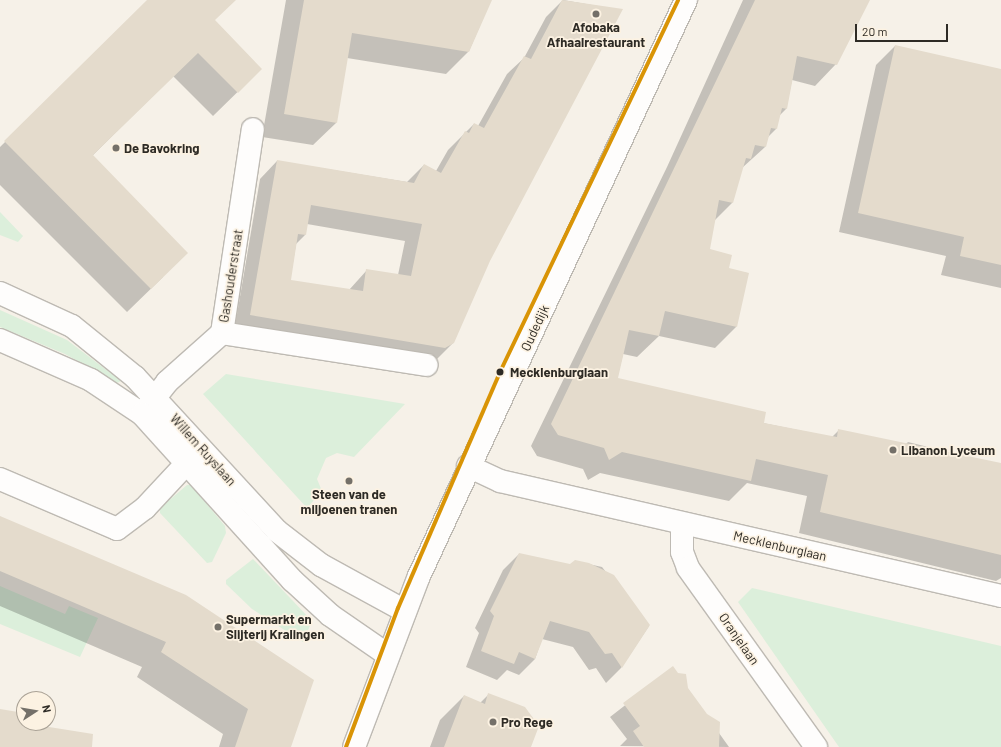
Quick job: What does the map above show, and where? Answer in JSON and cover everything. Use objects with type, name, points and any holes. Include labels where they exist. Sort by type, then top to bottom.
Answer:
[{"type":"street","name":"Oudedijk","points":[[354,747],[405,611],[468,466],[609,173],[686,0]]},
{"type":"street","name":"Gashouderstraat","points":[[148,406],[222,333],[253,130]]},
{"type":"street","name":"Willem Ruyslaan","points":[[0,293],[72,326],[194,455],[311,598],[388,655]]},
{"type":"street","points":[[222,333],[427,365]]},
{"type":"street","name":"Willem Ruyslaan","points":[[0,340],[148,406]]},
{"type":"street","points":[[0,479],[117,529],[145,508],[194,455]]},
{"type":"street","name":"Willem Ruyslaan","points":[[194,455],[296,547],[346,580],[405,611]]},
{"type":"street","name":"Mecklenburglaan","points":[[468,466],[500,481],[1001,596]]},
{"type":"street","name":"Oranjelaan","points":[[682,524],[682,552],[688,568],[816,747]]},
{"type":"green space","points":[[0,212],[23,236],[18,242],[0,235]]},
{"type":"green space","points":[[0,310],[67,340],[121,381],[117,383],[65,354],[0,327]]},
{"type":"green space","points":[[226,374],[405,404],[354,457],[337,453],[326,458],[317,479],[322,491],[307,508],[203,394]]},
{"type":"green space","points":[[187,485],[191,485],[225,526],[226,533],[212,562],[207,563],[160,513],[160,508]]},
{"type":"green space","points":[[253,559],[312,621],[303,642],[252,609],[226,584],[226,580]]},
{"type":"green space","points":[[0,586],[65,614],[69,606],[98,618],[80,657],[0,624]]},
{"type":"green space","points":[[752,588],[1001,646],[1001,747],[839,747],[738,602]]},
{"type":"building","points":[[147,0],[236,0],[215,20],[262,69],[238,93],[198,53],[93,155],[188,253],[151,289],[4,141]]},
{"type":"building","points":[[304,0],[492,0],[469,52],[352,33],[337,123],[284,114]]},
{"type":"building","points":[[562,0],[623,9],[490,261],[454,343],[445,348],[250,315],[277,160],[414,183],[424,164],[441,173],[465,131],[469,133],[474,123],[484,128],[524,56],[531,59]],"holes":[[[311,205],[422,224],[411,276],[366,269],[363,291],[291,280],[298,234],[306,235]]]},
{"type":"building","points":[[755,0],[870,0],[837,65],[797,56],[787,109],[782,108],[777,129],[771,128],[766,147],[755,145],[751,159],[746,158],[733,203],[719,200],[710,249],[732,255],[729,268],[749,273],[737,327],[665,311],[659,336],[629,330],[618,378],[766,412],[764,423],[837,437],[838,429],[1001,463],[1001,555],[820,512],[828,475],[756,459],[751,481],[622,452],[609,460],[604,448],[558,435],[551,424]]},
{"type":"building","points":[[895,45],[1001,69],[1001,265],[960,256],[964,237],[858,213]]},
{"type":"building","points":[[0,516],[186,595],[314,680],[291,747],[235,747],[248,709],[161,652],[166,642],[0,571]]},
{"type":"building","points":[[519,553],[570,564],[575,560],[589,563],[614,575],[650,625],[622,668],[612,653],[605,654],[589,632],[550,621],[535,659],[519,652],[514,664],[481,651],[494,616],[490,611]]},
{"type":"building","points":[[673,666],[678,673],[686,674],[688,688],[707,714],[720,722],[719,747],[644,747],[633,731],[640,726],[623,703]]},
{"type":"building","name":"Pro Rege","points":[[488,693],[525,707],[539,726],[531,747],[444,747],[464,695],[485,704]]},
{"type":"building","points":[[0,709],[16,712],[16,731],[56,731],[56,728],[93,734],[92,747],[0,747]]},
{"type":"transit line","points":[[346,747],[398,608],[500,372],[678,0]]},
{"type":"place","name":"Afobaka Afhaalrestaurant","points":[[596,14]]},
{"type":"place","name":"De Bavokring","points":[[116,148]]},
{"type":"place","name":"Mecklenburglaan","points":[[500,372]]},
{"type":"place","name":"Libanon Lyceum","points":[[893,450]]},
{"type":"place","name":"Steen van de miljoenen tranen","points":[[349,481]]},
{"type":"place","name":"Supermarkt en Slijterij Kralingen","points":[[218,627]]},
{"type":"place","name":"Pro Rege","points":[[493,722]]}]
